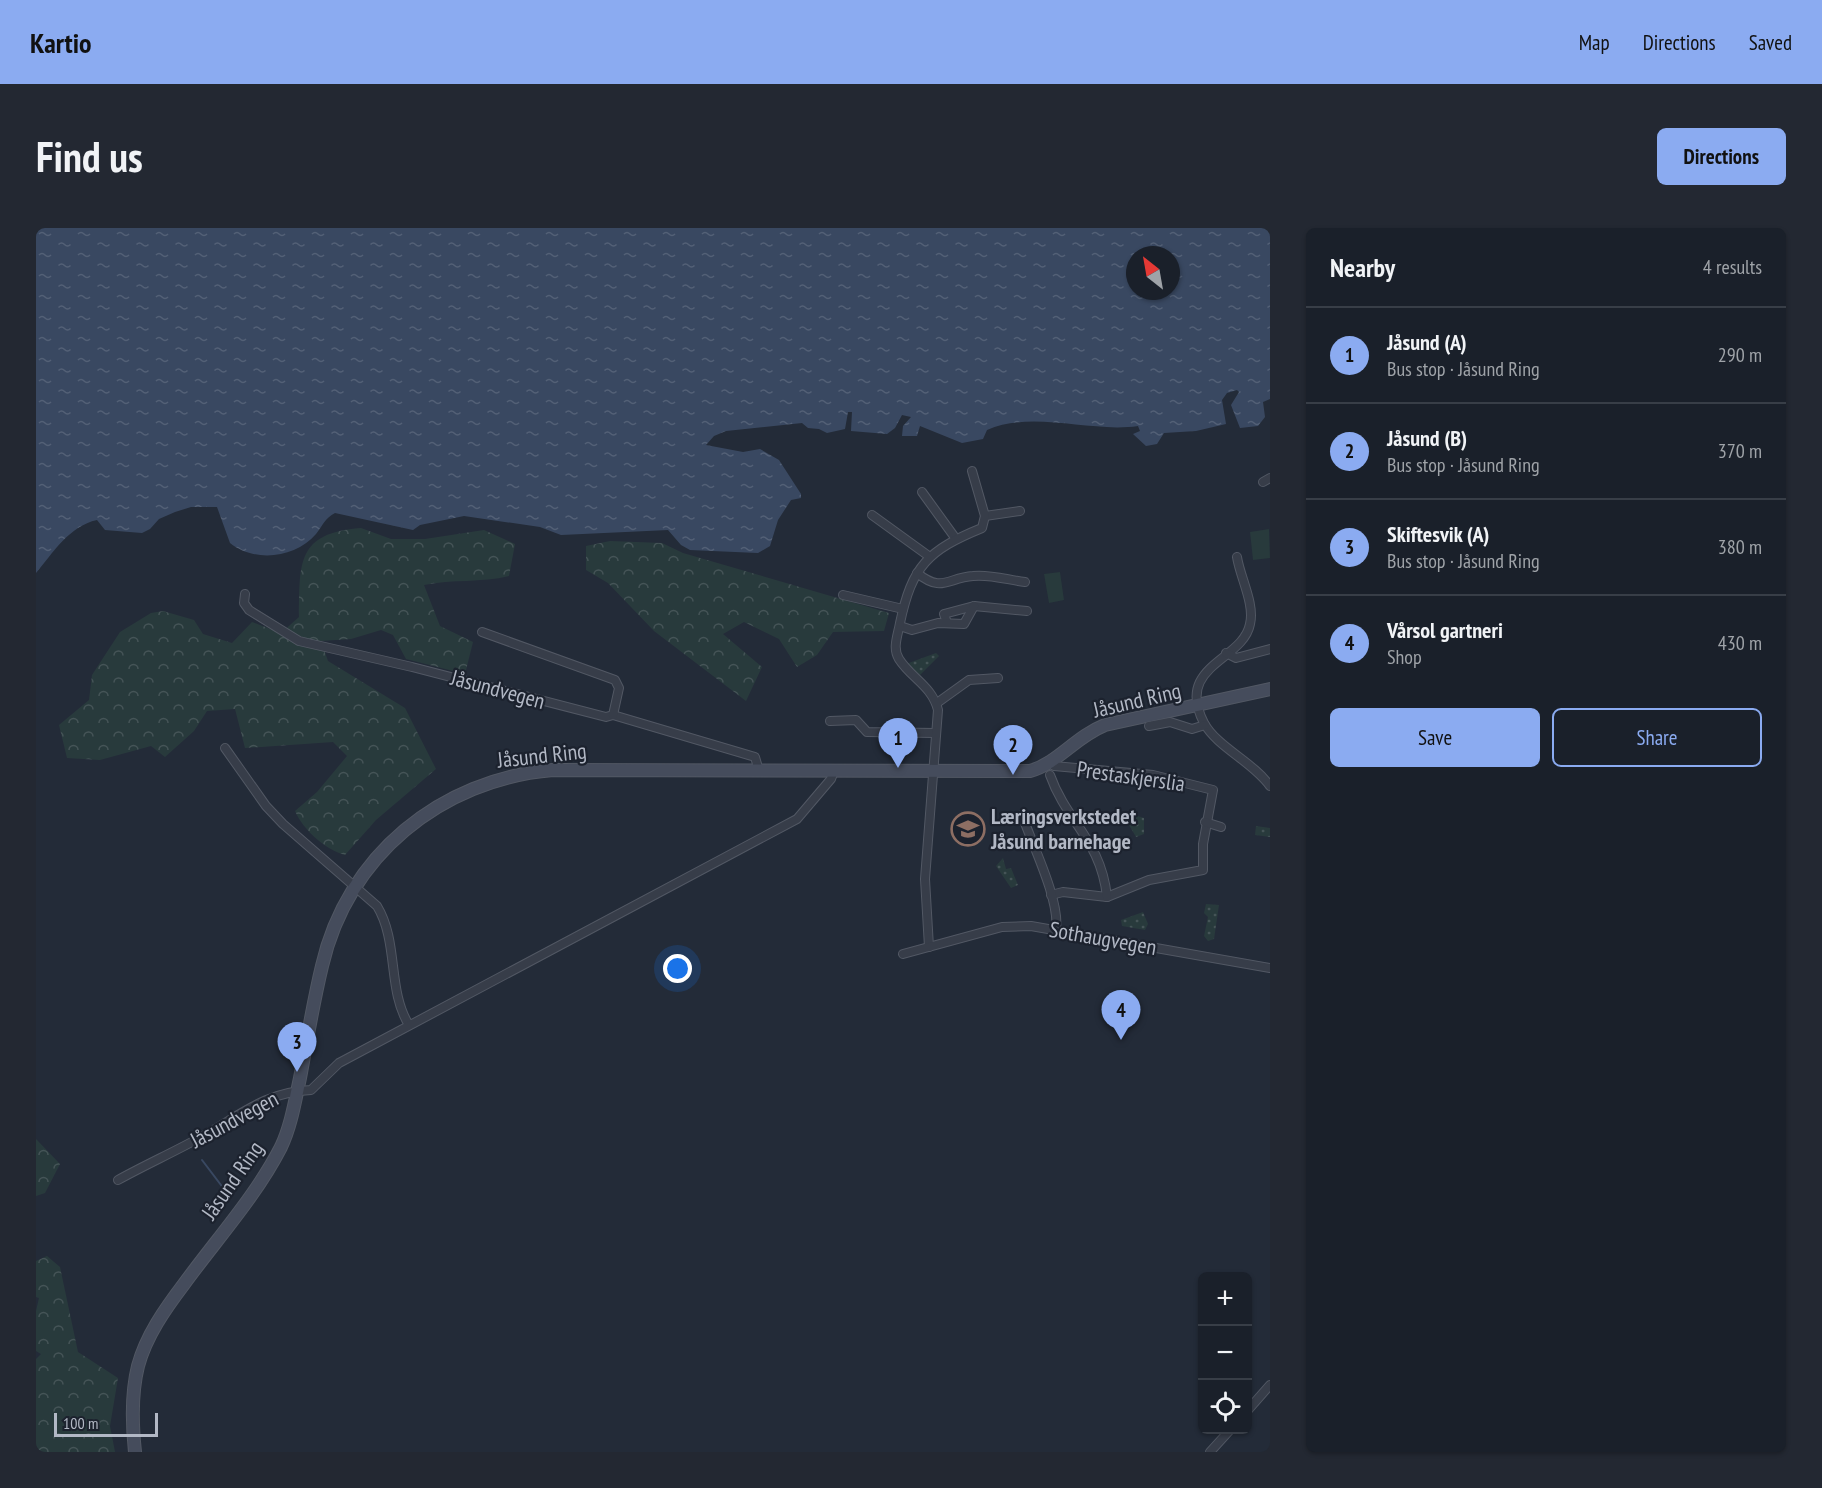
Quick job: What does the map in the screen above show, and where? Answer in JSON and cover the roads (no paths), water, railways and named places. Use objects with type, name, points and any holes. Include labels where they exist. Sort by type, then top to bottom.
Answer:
[{"type":"main road","name":"Jåsund Ring","points":[[135,1452],[134,1389],[143,1350],[160,1317],[267,1173],[282,1145],[297,1090],[328,943],[354,887],[382,850],[411,823],[448,799],[489,782],[526,773],[566,770],[1025,772],[1050,769],[1081,736],[1105,725],[1199,707],[1270,690]]},
{"type":"street","points":[[933,946],[926,914],[925,879],[935,733],[939,714],[937,703],[919,679],[899,660],[896,642],[906,594],[917,573],[930,557],[956,539],[982,528],[985,516],[972,471]]},
{"type":"street","points":[[922,492],[956,539]]},
{"type":"street","points":[[985,516],[1020,512]]},
{"type":"street","points":[[872,515],[930,557]]},
{"type":"street","points":[[1237,557],[1251,623],[1246,635],[1202,677],[1197,694],[1205,725],[1258,771],[1270,786]]},
{"type":"street","points":[[917,573],[927,581],[938,584],[972,576],[1025,582]]},
{"type":"street","name":"Jåsundvegen","points":[[245,594],[244,603],[249,610],[298,641],[363,655],[597,715],[613,715],[755,757],[759,771]]},
{"type":"street","points":[[843,595],[903,609]]},
{"type":"street","points":[[900,626],[912,630],[947,623],[964,624],[974,606]]},
{"type":"street","points":[[947,623],[944,614],[974,606],[1027,611]]},
{"type":"street","points":[[482,632],[615,680],[619,688],[613,715]]},
{"type":"street","points":[[1226,653],[1236,658],[1270,649]]},
{"type":"street","points":[[937,703],[969,680],[998,678]]},
{"type":"street","points":[[830,721],[856,720],[867,732],[935,733]]},
{"type":"street","points":[[1149,726],[1170,722],[1192,729],[1205,725]]},
{"type":"street","points":[[225,748],[272,812],[377,906],[384,917],[402,1014],[409,1025]]},
{"type":"street","name":"Prestaskjerslia","points":[[1050,769],[1054,766],[1153,775],[1213,790],[1205,822]]},
{"type":"street","points":[[1050,769],[1055,790],[1094,848],[1107,897]]},
{"type":"street","name":"Jåsundvegen","points":[[118,1180],[200,1138],[273,1096],[297,1090],[311,1090],[339,1062],[797,819],[834,771]]},
{"type":"street","points":[[1022,815],[1052,895],[1056,911],[1056,929]]},
{"type":"street","points":[[1052,895],[1063,892],[1107,897],[1149,880],[1203,870],[1205,822],[1221,827]]},
{"type":"street","name":"Sothaugvegen","points":[[903,954],[1002,927],[1030,926],[1270,968]]},
{"type":"street","points":[[1252,1405],[1270,1385]]},
{"type":"street","points":[[1210,1452],[1226,1434]]},
{"type":"water","points":[[36,228],[1270,228],[1270,399],[1263,402],[1265,417],[1258,426],[1240,428],[1231,405],[1239,392],[1237,390],[1227,393],[1222,400],[1226,424],[1196,431],[1164,433],[1157,444],[1146,446],[1133,434],[1140,431],[1138,426],[1101,427],[1023,422],[1005,424],[987,430],[983,439],[962,443],[920,426],[917,436],[902,436],[903,426],[911,417],[902,415],[895,428],[887,434],[851,431],[852,412],[848,412],[845,429],[827,433],[819,429],[808,428],[802,423],[726,431],[714,436],[706,445],[743,452],[760,449],[779,460],[801,494],[801,498],[791,500],[778,520],[770,546],[758,553],[690,550],[681,545],[668,530],[561,535],[540,527],[464,516],[420,525],[413,530],[335,513],[326,519],[316,534],[297,548],[286,553],[263,555],[240,549],[230,543],[217,507],[191,507],[175,512],[159,519],[150,529],[142,533],[105,530],[97,520],[78,528],[62,541],[36,573]]},
{"type":"waterway","points":[[202,1160],[227,1193]]},
{"type":"place","name":"Jåsund (A)","points":[[898,768]]},
{"type":"place","name":"Jåsund (B)","points":[[1013,775]]},
{"type":"place","name":"Læringsverkstedet Jåsund barnehage","points":[[968,829]]},
{"type":"place","name":"Vårsol gartneri","points":[[1121,1040]]},
{"type":"place","name":"Skiftesvik (A)","points":[[297,1072]]}]
